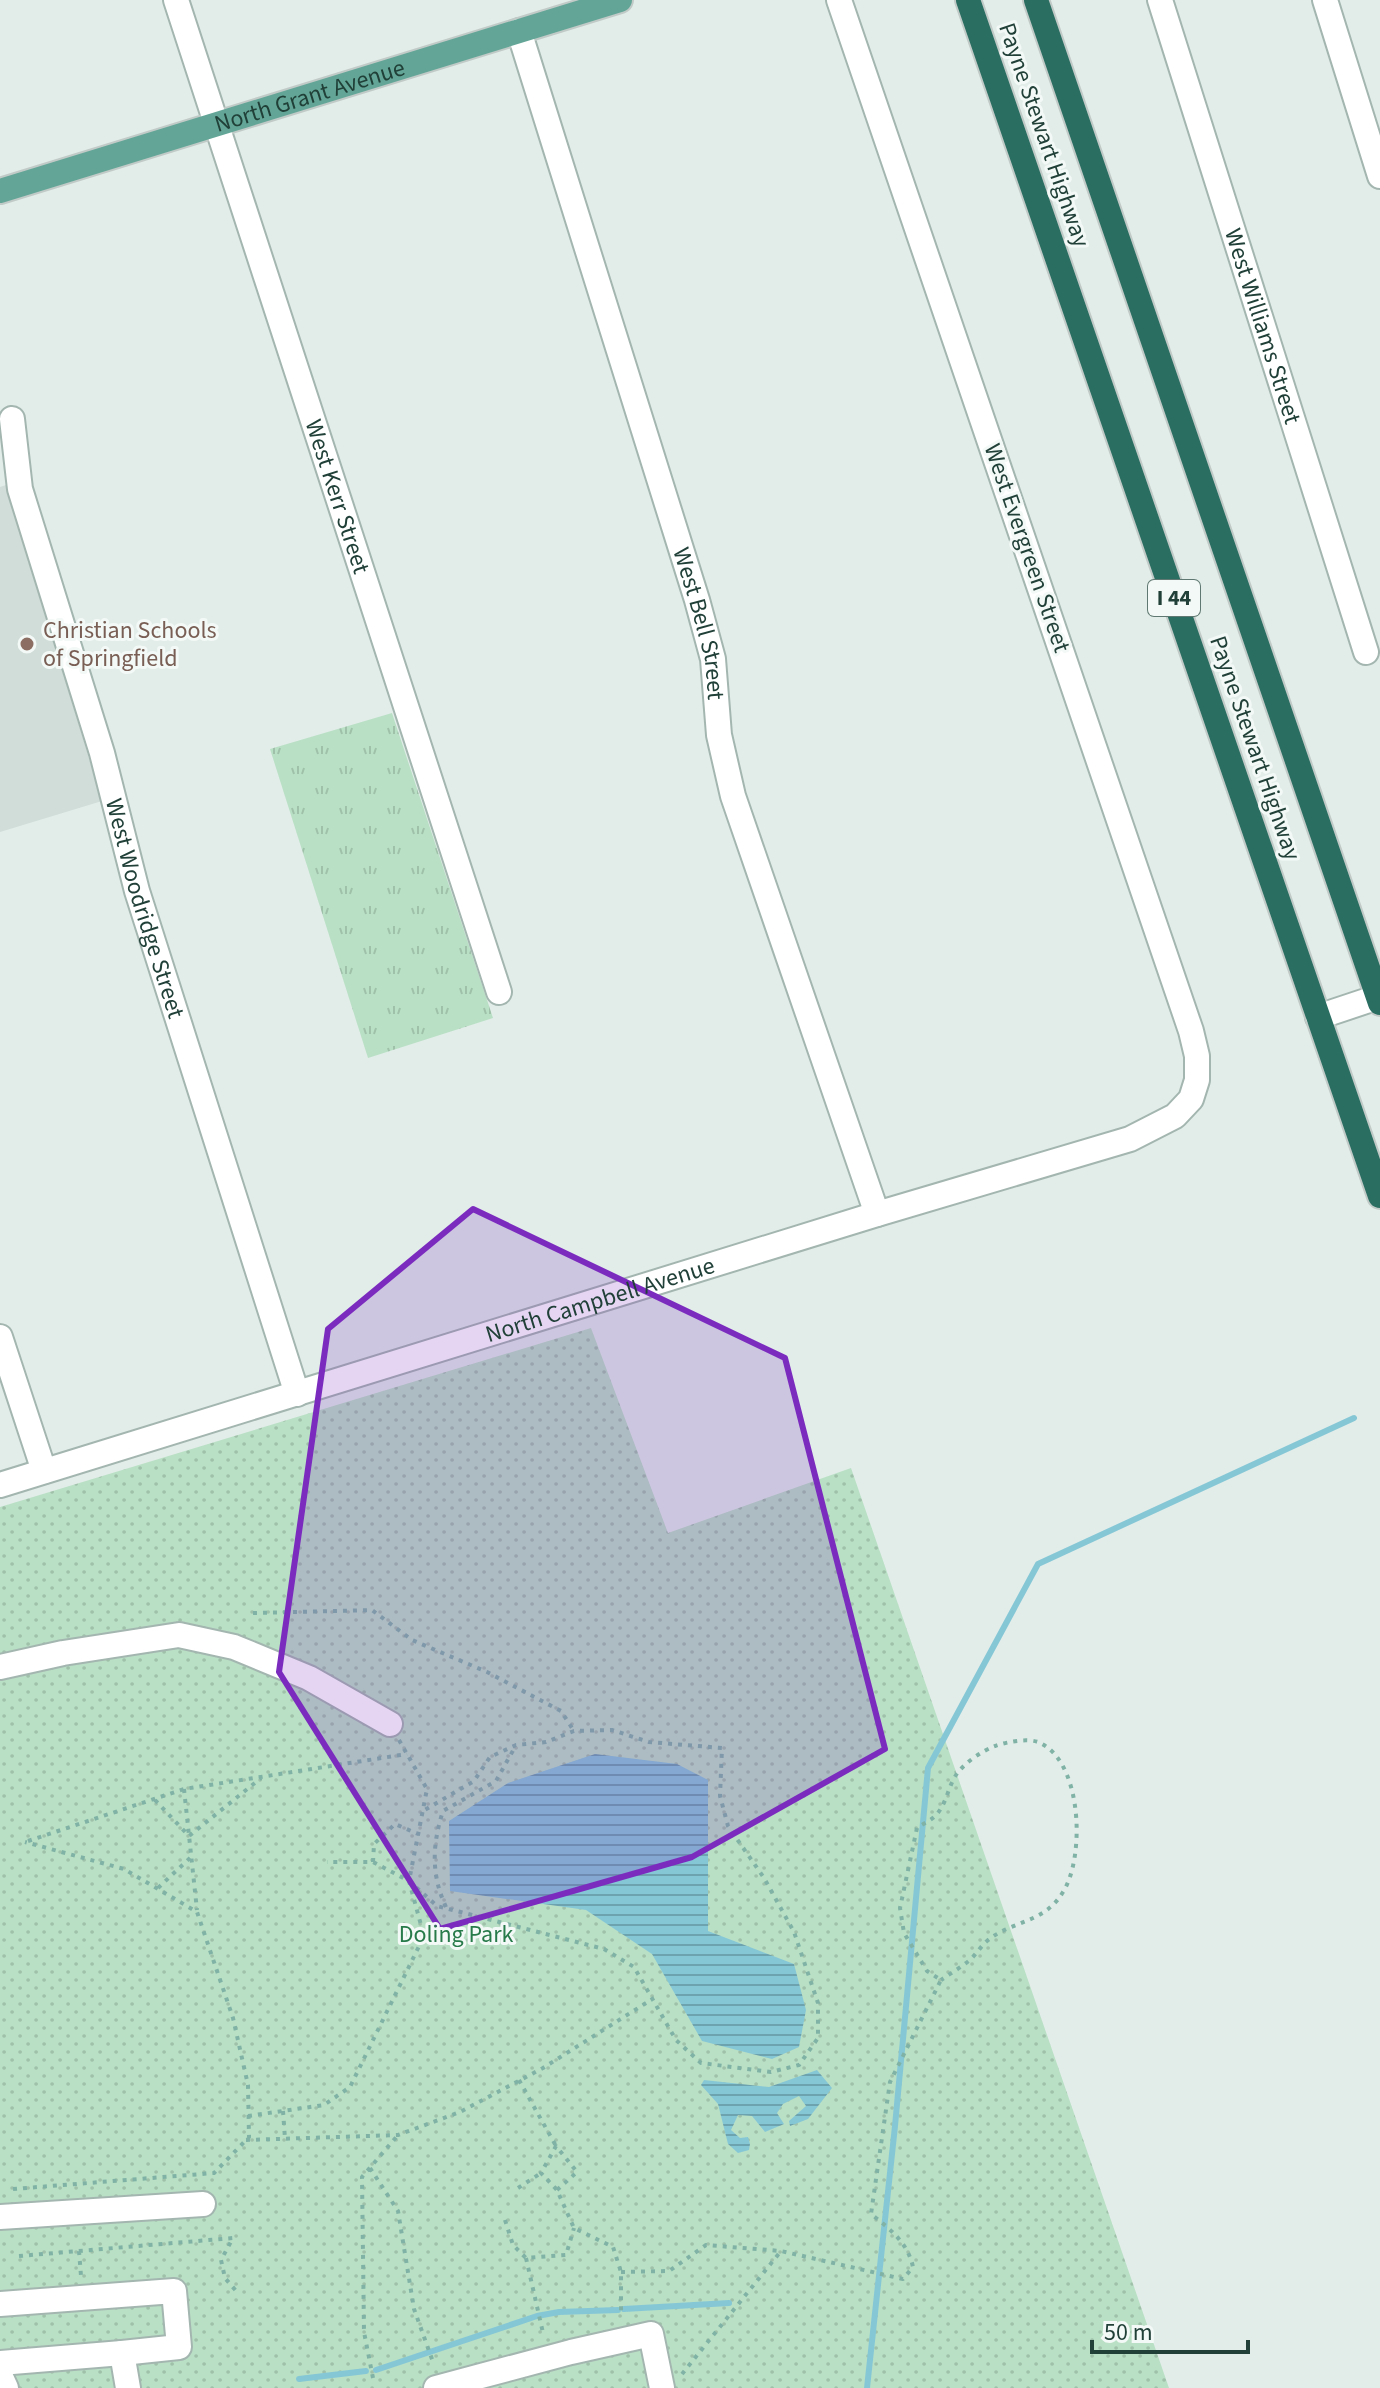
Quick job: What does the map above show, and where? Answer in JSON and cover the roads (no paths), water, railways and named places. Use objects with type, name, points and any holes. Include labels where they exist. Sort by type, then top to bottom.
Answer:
[{"type":"highway","name":"Payne Stewart Highway","points":[[968,0],[1380,1196]]},
{"type":"highway","name":"Payne Stewart Highway","points":[[1036,0],[1379,1000]]},
{"type":"main road","name":"North Grant Avenue","points":[[0,191],[620,0]]},
{"type":"street","name":"West Kerr Street","points":[[176,0],[499,992]]},
{"type":"street","name":"West Evergreen Street","points":[[839,0],[1191,1031],[1197,1056],[1197,1080],[1191,1099]]},
{"type":"street","name":"West Williams Street","points":[[1160,0],[1366,652]]},
{"type":"street","points":[[1325,0],[1380,176]]},
{"type":"street","name":"West Bell Street","points":[[519,31],[697,600],[713,659],[719,735],[733,796],[877,1214]]},
{"type":"street","name":"West Woodridge Street","points":[[12,419],[20,489],[102,753],[137,891],[297,1394]]},
{"type":"street","points":[[1318,1017],[1379,1000]]},
{"type":"street","name":"North Campbell Avenue","points":[[0,1485],[1130,1139],[1175,1116],[1191,1099]]},
{"type":"street","points":[[0,1337],[44,1471]]},
{"type":"street","points":[[0,1667],[63,1653],[179,1635],[234,1647],[309,1678],[390,1724]]},
{"type":"street","points":[[0,2217],[203,2204]]},
{"type":"street","points":[[0,2304],[174,2291],[179,2347],[0,2363]]},
{"type":"street","points":[[436,2388],[651,2334],[669,2385]]},
{"type":"street","points":[[122,2353],[128,2388]]},
{"type":"street","points":[[0,2375],[6,2388]]},
{"type":"water","points":[[595,1754],[677,1764],[708,1780],[708,1931],[794,1964],[806,2010],[799,2047],[772,2059],[702,2041],[652,1954],[586,1910],[450,1891],[449,1821],[508,1783]]},
{"type":"water","points":[[817,2070],[832,2088],[808,2119],[790,2126],[789,2121],[806,2106],[799,2096],[783,2104],[777,2113],[784,2124],[765,2132],[752,2116],[738,2115],[731,2130],[740,2138],[748,2137],[750,2144],[749,2150],[738,2153],[728,2144],[718,2104],[701,2085],[704,2080],[769,2087]]},
{"type":"waterway","points":[[867,2388],[928,1768],[1038,1564],[1354,1418]]},
{"type":"waterway","points":[[624,2309],[729,2303]]},
{"type":"waterway","points":[[376,2370],[537,2316],[618,2310]]},
{"type":"waterway","points":[[299,2379],[366,2371]]},
{"type":"place","name":"Christian Schools of Springfield","points":[[27,644]]},
{"type":"park label","name":"Doling Park","points":[[456,1934]]}]
